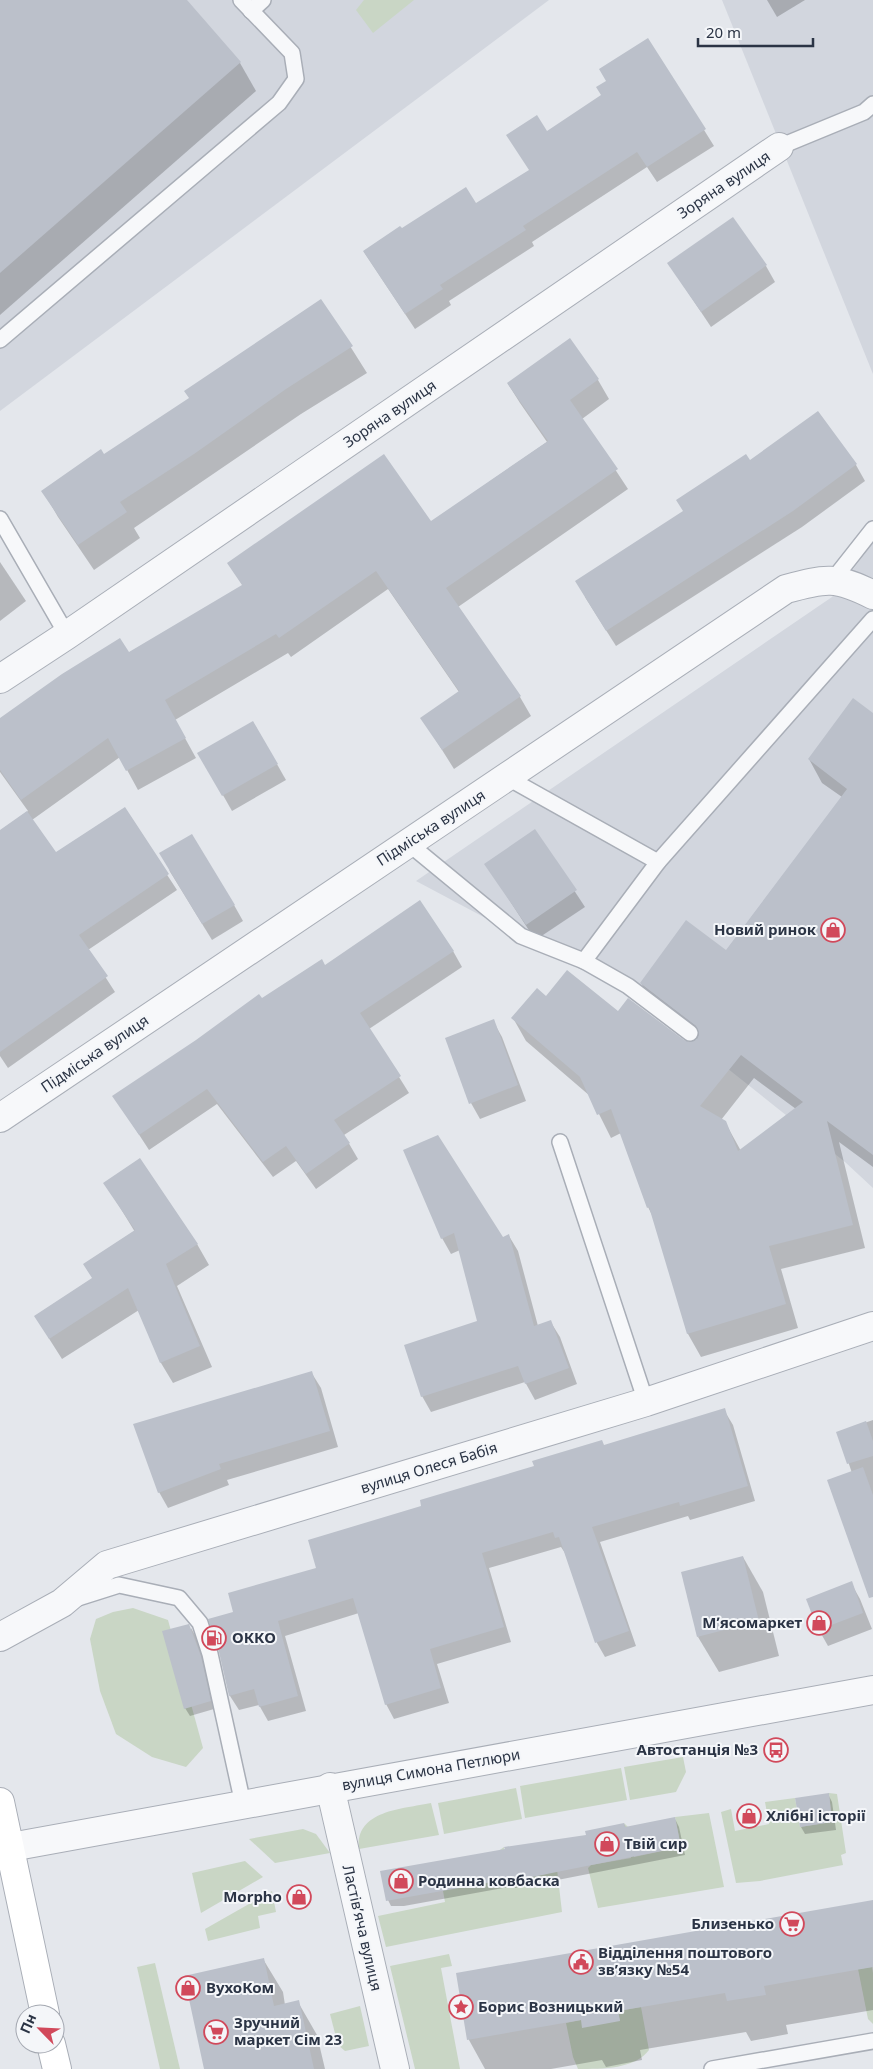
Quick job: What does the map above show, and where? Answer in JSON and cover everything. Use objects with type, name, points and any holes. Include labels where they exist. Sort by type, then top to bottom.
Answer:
[{"type":"main road","points":[[0,1802],[5,1848],[43,2004]]},
{"type":"main road","points":[[53,2054],[57,2069]]},
{"type":"street","name":"Зоряна вулиця","points":[[0,679],[779,147]]},
{"type":"street","name":"Підміська вулиця","points":[[0,1118],[508,778],[786,589],[818,580],[832,581],[849,583],[873,596]]},
{"type":"street","name":"вулиця Олеся Бабія","points":[[0,1637],[62,1603],[108,1566],[646,1402],[873,1326]]},
{"type":"street","name":"вулиця Симона Петлюри","points":[[5,1848],[330,1787],[788,1706],[866,1688]]},
{"type":"street","name":"Ластівʼяча вулиця","points":[[330,1787],[394,2069]]},
{"type":"lane","points":[[0,340],[279,103],[296,79],[292,53],[246,6],[263,0]]},
{"type":"lane","points":[[779,147],[864,112],[873,104]]},
{"type":"lane","points":[[0,519],[67,635]]},
{"type":"lane","points":[[832,581],[873,529]]},
{"type":"lane","points":[[584,961],[658,862],[873,619]]},
{"type":"lane","points":[[508,778],[658,862]]},
{"type":"lane","points":[[408,844],[521,936],[584,961],[628,986],[690,1033]]},
{"type":"lane","points":[[560,1142],[646,1402]]},
{"type":"lane","points":[[62,1603],[119,1585],[179,1598],[200,1623],[210,1654],[243,1804]]},
{"type":"lane","points":[[712,2069],[873,2041]]},
{"type":"shaded area","points":[[0,0],[549,0],[0,411]]},
{"type":"shaded area","points":[[722,0],[873,0],[873,374]]},
{"type":"shaded area","points":[[873,543],[873,1188],[845,1162],[644,1002],[416,881],[832,597]]},
{"type":"green space","points":[[364,0],[414,0],[373,33],[356,10]]},
{"type":"green space","points":[[133,1608],[168,1620],[203,1748],[186,1767],[152,1757],[116,1734],[100,1691],[90,1639],[96,1619],[113,1612]]},
{"type":"green space","points":[[683,1757],[686,1772],[676,1792],[630,1800],[624,1767]]},
{"type":"green space","points":[[621,1768],[627,1800],[525,1818],[520,1786]]},
{"type":"green space","points":[[516,1788],[522,1819],[444,1834],[438,1803]]},
{"type":"green space","points":[[829,1793],[837,1794],[846,1853],[841,1855],[843,1865],[760,1881],[736,1883],[721,1812],[731,1809],[735,1831],[769,1824],[765,1802],[795,1798],[800,1827],[832,1822]]},
{"type":"green space","points":[[431,1803],[439,1835],[359,1849],[360,1836],[365,1826],[373,1819],[395,1810]]},
{"type":"green space","points":[[709,1813],[724,1887],[598,1908],[588,1868],[591,1865],[631,1858],[624,1823],[628,1827],[634,1857],[681,1847],[675,1817]]},
{"type":"green space","points":[[303,1829],[316,1834],[330,1853],[275,1863],[249,1839]]},
{"type":"green space","points":[[504,1847],[510,1880],[546,1874],[543,1853],[555,1852],[562,1912],[386,1947],[378,1916],[445,1902],[443,1891]]},
{"type":"green space","points":[[245,1861],[263,1877],[201,1913],[192,1873]]},
{"type":"green space","points":[[272,1891],[276,1912],[258,1916],[260,1928],[208,1941],[205,1929]]},
{"type":"green space","points":[[449,1954],[452,1966],[441,1968],[460,2069],[415,2069],[390,1966]]},
{"type":"green space","points":[[155,1963],[180,2069],[160,2069],[137,1967]]},
{"type":"green space","points":[[872,1967],[873,2024],[868,2019],[858,1969]]},
{"type":"green space","points":[[360,2006],[369,2046],[345,2051],[338,2045],[330,2014]]},
{"type":"green space","points":[[641,2007],[649,2050],[643,2056],[636,2061],[618,2067],[578,2069],[573,2057],[566,2023],[581,2020],[620,2021],[618,2011]]},
{"type":"building","points":[[0,0],[187,0],[241,62],[0,273]]},
{"type":"building","points":[[648,38],[706,129],[647,167],[637,152],[523,226],[526,230],[440,285],[443,289],[405,314],[363,251],[400,226],[402,228],[466,187],[476,203],[529,170],[506,135],[537,115],[547,131],[601,95],[596,87],[606,81],[599,69]]},
{"type":"building","points":[[733,217],[767,265],[701,312],[667,263]]},
{"type":"building","points":[[321,299],[353,346],[286,389],[194,454],[120,502],[127,512],[78,545],[41,491],[101,449],[104,454],[189,398],[184,391]]},
{"type":"building","points":[[570,338],[599,379],[570,400],[618,469],[446,588],[521,696],[442,750],[420,718],[459,691],[376,571],[279,638],[276,634],[165,700],[186,738],[126,771],[108,738],[21,800],[0,770],[0,718],[62,674],[120,638],[129,652],[242,585],[227,563],[384,454],[431,521],[548,441],[507,383]]},
{"type":"building","points":[[818,411],[857,464],[793,511],[606,631],[575,581],[683,511],[676,500],[746,454],[750,460]]},
{"type":"building","points":[[853,698],[873,713],[873,1155],[827,1121],[853,1225],[769,1246],[786,1304],[687,1334],[649,1207],[647,1208],[611,1109],[597,1115],[580,1077],[511,1018],[537,988],[546,996],[567,970],[618,1011],[628,998],[684,1040],[689,1042],[697,1039],[699,1034],[696,1026],[640,983],[686,920],[726,950],[847,789],[808,759]],"holes":[[[741,1055],[803,1102],[738,1151],[726,1121],[700,1106]]]},
{"type":"building","points":[[253,721],[278,764],[222,796],[197,753]]},
{"type":"building","points":[[125,807],[169,874],[79,935],[108,976],[0,1052],[0,830],[27,811],[56,852]]},
{"type":"building","points":[[535,829],[577,890],[526,925],[484,864]]},
{"type":"building","points":[[192,834],[235,905],[202,924],[159,853]]},
{"type":"building","points":[[420,900],[454,951],[360,1013],[401,1076],[334,1120],[350,1143],[306,1174],[286,1146],[263,1162],[207,1089],[139,1135],[112,1096],[196,1040],[259,994],[262,998],[322,959],[325,965]]},
{"type":"building","points":[[494,1019],[518,1085],[469,1104],[445,1038]]},
{"type":"building","points":[[438,1135],[503,1237],[509,1234],[534,1326],[551,1320],[569,1368],[525,1384],[518,1366],[421,1397],[404,1345],[477,1321],[454,1233],[441,1239],[403,1150]]},
{"type":"building","points":[[140,1158],[198,1244],[166,1264],[200,1346],[160,1363],[128,1288],[49,1339],[34,1316],[92,1278],[83,1264],[135,1230],[103,1183]]},
{"type":"building","points":[[312,1371],[330,1431],[219,1464],[221,1469],[158,1493],[133,1424]]},
{"type":"building","points":[[725,1408],[748,1486],[680,1506],[679,1502],[592,1527],[629,1631],[595,1643],[559,1537],[555,1538],[553,1532],[482,1553],[504,1627],[430,1649],[441,1688],[385,1705],[353,1598],[278,1621],[298,1696],[259,1707],[254,1689],[229,1696],[219,1652],[208,1619],[233,1612],[228,1593],[316,1568],[308,1540],[421,1506],[420,1500],[534,1466],[532,1461],[602,1440],[604,1445]]},
{"type":"building","points":[[866,1421],[873,1441],[873,1456],[847,1464],[836,1432]]},
{"type":"building","points":[[863,1467],[873,1495],[873,1597],[869,1598],[827,1480]]},
{"type":"building","points":[[743,1556],[759,1621],[697,1637],[681,1572]]},
{"type":"building","points":[[852,1581],[863,1613],[818,1630],[806,1599]]},
{"type":"building","points":[[189,1624],[201,1656],[211,1701],[184,1709],[162,1631]]},
{"type":"building","points":[[829,1793],[832,1822],[800,1827],[795,1798]]},
{"type":"building","points":[[675,1817],[681,1847],[532,1877],[509,1879],[386,1901],[380,1871],[505,1849],[504,1847],[586,1835],[585,1831],[624,1823],[625,1827]]},
{"type":"building","points":[[873,1900],[873,1967],[764,1986],[766,1995],[727,2001],[725,1993],[618,2011],[620,2021],[582,2028],[581,2020],[467,2040],[456,1973]]},
{"type":"building","points":[[264,1958],[274,2006],[299,2000],[314,2069],[204,2069],[184,1976]]},
{"type":"place","name":"Новий ринок","points":[[833,930]]},
{"type":"place","name":"Мʼясомаркет","points":[[819,1623]]},
{"type":"place","name":"ОККО","points":[[214,1638]]},
{"type":"place","name":"Автостанція №3","points":[[776,1750]]},
{"type":"place","name":"Хлібні історії","points":[[749,1816]]},
{"type":"place","name":"Твій сир","points":[[607,1844]]},
{"type":"place","name":"Родинна ковбаска","points":[[401,1881]]},
{"type":"place","name":"Morpho","points":[[299,1897]]},
{"type":"place","name":"Близенько","points":[[792,1924]]},
{"type":"place","name":"Відділення поштового зв’язку №54","points":[[581,1962]]},
{"type":"place","name":"ВухоКом","points":[[188,1988]]},
{"type":"place","name":"Борис Возницький","points":[[461,2007]]},
{"type":"place","name":"Зручний маркет Сім 23","points":[[216,2032]]}]
